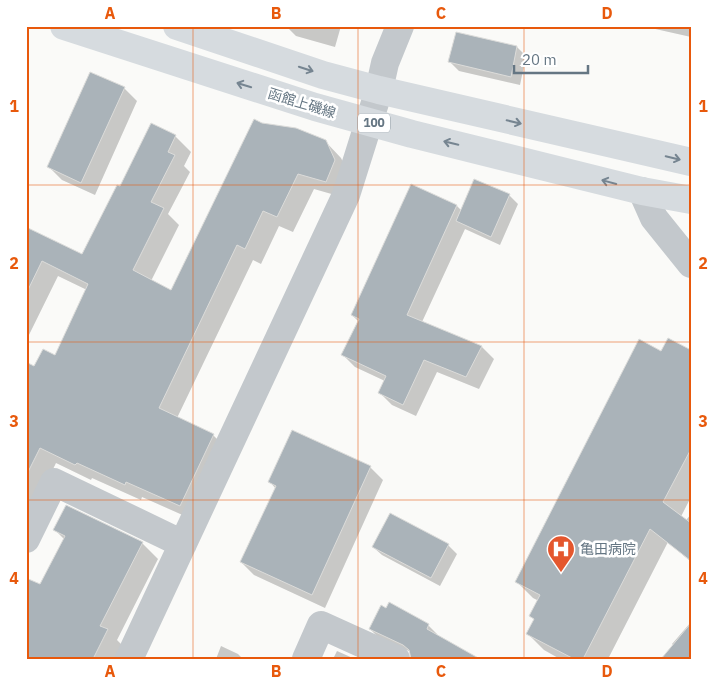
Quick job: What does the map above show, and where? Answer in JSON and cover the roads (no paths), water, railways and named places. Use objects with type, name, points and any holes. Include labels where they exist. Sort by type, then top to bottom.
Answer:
[{"type":"main road","name":"函館上磯線","points":[[64,26],[314,107],[412,134],[642,191],[691,200]]},
{"type":"main road","name":"100","points":[[177,26],[323,75],[378,90],[691,162]]},
{"type":"street","points":[[129,659],[346,196],[385,63],[400,26]]},
{"type":"street","points":[[642,191],[654,218],[691,264]]},
{"type":"street","points":[[26,539],[54,482],[183,544]]},
{"type":"street","points":[[306,659],[321,626],[396,659]]},
{"type":"place","name":"亀田病院","points":[[561,573]]}]
